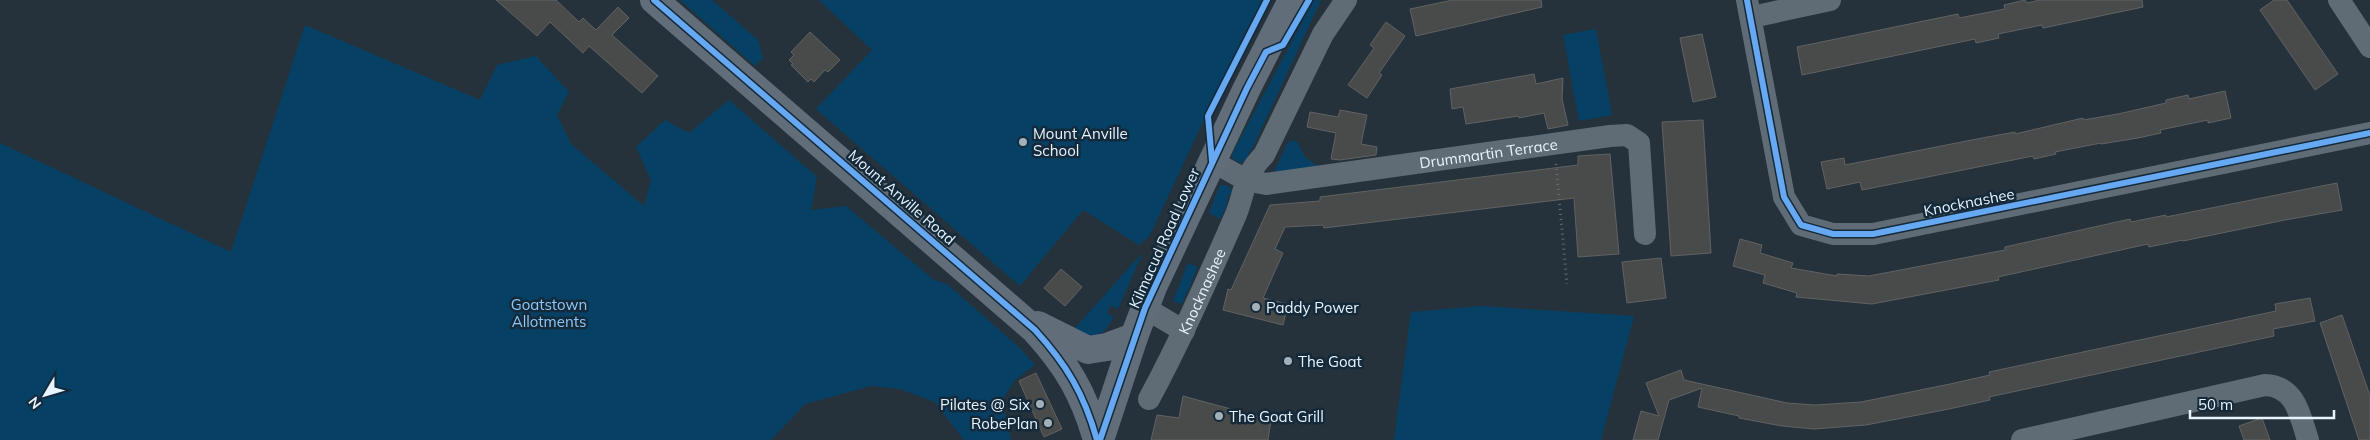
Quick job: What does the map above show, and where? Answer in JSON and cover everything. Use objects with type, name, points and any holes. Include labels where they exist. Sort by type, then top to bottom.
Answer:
[{"type":"main road","name":"Mount Anville Road","points":[[654,0],[1017,314],[1063,362],[1085,402],[1099,440]]},
{"type":"main road","name":"Kilmacud Road Lower","points":[[1099,440],[1144,308],[1247,88],[1292,0]]},
{"type":"main road","points":[[1017,314],[1088,350],[1107,348],[1134,337]]},
{"type":"street","name":"Knocknashee","points":[[1149,399],[1184,331],[1238,212],[1246,180],[1253,166],[1264,155],[1323,34],[1346,0]]},
{"type":"street","name":"Knocknashee","points":[[1830,0],[1749,8],[1784,197],[1801,225],[1833,234],[1873,234],[2370,133]]},
{"type":"street","points":[[2344,1],[2370,47]]},
{"type":"street","name":"Drummartin Terrace","points":[[1246,180],[1266,184],[1555,143],[1627,135],[1639,144],[1645,234]]},
{"type":"street","points":[[1212,161],[1246,180]]},
{"type":"street","points":[[1144,308],[1184,331]]},
{"type":"street","points":[[2022,440],[2096,432],[2265,385],[2276,386],[2290,395],[2296,404],[2308,440]]},
{"type":"path","points":[[1555,143],[1567,284]]},
{"type":"green space","points":[[680,0],[712,0],[758,40],[763,58],[755,66]]},
{"type":"green space","name":"Mount Anville School","points":[[819,0],[1263,0],[1245,32],[1150,235],[1139,245],[1083,210],[1020,286],[816,109],[872,50]]},
{"type":"green space","points":[[1314,0],[1321,0],[1253,147],[1248,154],[1250,158],[1240,163],[1233,159],[1232,154]]},
{"type":"green space","name":"Goatstown Allotments","points":[[305,25],[480,100],[497,65],[536,56],[569,92],[557,115],[571,144],[644,206],[651,180],[636,147],[665,120],[689,133],[729,100],[817,177],[811,210],[846,206],[934,280],[947,284],[1019,347],[1035,365],[1015,380],[1002,401],[1011,440],[964,440],[935,402],[900,389],[871,386],[805,404],[771,440],[0,440],[0,143],[231,252]]},
{"type":"green space","points":[[1596,29],[1612,115],[1579,121],[1563,35]]},
{"type":"green space","points":[[1296,140],[1305,157],[1320,168],[1271,179],[1288,142]]},
{"type":"green space","points":[[1220,185],[1228,186],[1234,193],[1228,195],[1227,205],[1220,219],[1209,213]]},
{"type":"green space","points":[[1143,252],[1118,309],[1111,305],[1107,313],[1114,317],[1106,329],[1102,333],[1093,336],[1075,328]]},
{"type":"green space","points":[[1188,263],[1198,267],[1182,304],[1173,301]]},
{"type":"green space","points":[[1482,306],[1634,316],[1601,440],[1394,440],[1411,312]]},
{"type":"building","points":[[496,0],[556,0],[579,22],[583,18],[596,30],[618,7],[629,18],[612,35],[658,76],[642,93],[589,46],[583,53],[550,22],[537,36]]},
{"type":"building","points":[[1453,0],[1541,0],[1542,7],[1416,36],[1410,9]]},
{"type":"building","points":[[2025,0],[2027,3],[2040,0],[2142,0],[2143,7],[2043,28],[2042,25],[1998,34],[1999,38],[1976,43],[1975,39],[1802,75],[1797,47],[1958,14],[1959,18],[2005,9],[2004,5]]},
{"type":"building","points":[[2274,0],[2287,0],[2338,74],[2315,90],[2260,10]]},
{"type":"building","points":[[1386,22],[1405,36],[1379,73],[1382,75],[1367,98],[1348,85],[1374,48],[1370,45]]},
{"type":"building","points":[[810,32],[840,60],[828,72],[825,70],[814,82],[811,79],[808,82],[791,65],[793,64],[789,60],[794,55],[791,52]]},
{"type":"building","points":[[1702,34],[1716,97],[1693,102],[1680,38]]},
{"type":"building","points":[[1534,74],[1536,84],[1563,78],[1562,99],[1568,125],[1548,129],[1544,113],[1466,124],[1463,107],[1452,109],[1450,89]]},
{"type":"building","points":[[2225,91],[2231,118],[2208,123],[2208,120],[2160,130],[2161,133],[2055,152],[2056,154],[2034,159],[2033,156],[1862,190],[1860,182],[1827,189],[1821,162],[1844,158],[1845,165],[2015,132],[2015,134],[2083,118],[2083,120],[2118,114],[2166,103],[2166,100],[2188,95],[2189,99]]},
{"type":"building","points":[[1340,110],[1367,115],[1361,144],[1377,147],[1376,155],[1340,160],[1331,159],[1336,133],[1307,127],[1310,112],[1338,117]]},
{"type":"building","points":[[1703,120],[1711,253],[1671,256],[1662,122]]},
{"type":"building","points":[[1610,154],[1619,254],[1578,257],[1574,198],[1324,228],[1323,225],[1285,227],[1275,249],[1283,253],[1263,298],[1288,304],[1283,325],[1223,310],[1228,289],[1231,290],[1270,205],[1320,201],[1320,197],[1578,165],[1578,156]]},
{"type":"building","points":[[2337,183],[2342,210],[2149,247],[2148,244],[1998,277],[1999,280],[1872,304],[1796,297],[1797,293],[1763,283],[1765,275],[1733,266],[1740,239],[1762,245],[1760,253],[1793,263],[1791,268],[1837,276],[1837,274],[1869,276],[2005,250],[2005,247],[2130,219],[2131,222],[2166,215],[2166,217]]},
{"type":"building","points":[[1661,258],[1666,298],[1627,303],[1622,262]]},
{"type":"building","points":[[1061,269],[1082,287],[1065,306],[1044,288]]},
{"type":"building","points":[[2310,298],[2315,321],[2273,329],[2274,336],[1989,397],[1990,400],[1949,409],[1866,425],[1814,429],[1782,426],[1739,418],[1739,416],[1698,407],[1702,388],[1669,400],[1658,440],[1633,440],[1641,411],[1659,416],[1646,383],[1681,370],[1684,380],[1787,403],[1815,405],[1861,402],[1990,375],[1989,372],[2276,311],[2275,304]]},
{"type":"building","points":[[2342,315],[2370,396],[2370,440],[2359,440],[2320,323]]},
{"type":"building","points":[[1036,373],[1062,429],[1044,437],[1019,381]]},
{"type":"building","name":"The Goat Grill","points":[[1183,396],[1271,420],[1268,440],[1151,440],[1157,415],[1179,418]]},
{"type":"building","points":[[2262,418],[2270,440],[2244,440],[2239,426]]},
{"type":"cycle path","points":[[654,0],[1035,330],[1056,355],[1073,381],[1086,408],[1097,440]]},
{"type":"cycle path","points":[[1212,161],[1208,116],[1267,0]]},
{"type":"cycle path","points":[[1100,440],[1145,308],[1247,88],[1266,52],[1283,45],[1309,0]]},
{"type":"cycle path","points":[[1747,0],[1784,197],[1801,225],[1833,234],[1873,234],[2370,133]]},
{"type":"place","name":"Mount Anville School","points":[[1023,142]]},
{"type":"place","name":"Paddy Power","points":[[1256,307]]},
{"type":"place","name":"The Goat","points":[[1288,361]]},
{"type":"place","name":"Pilates @ Six","points":[[1040,404]]},
{"type":"place","name":"The Goat Grill","points":[[1219,416]]},
{"type":"place","name":"RobePlan","points":[[1048,423]]}]
